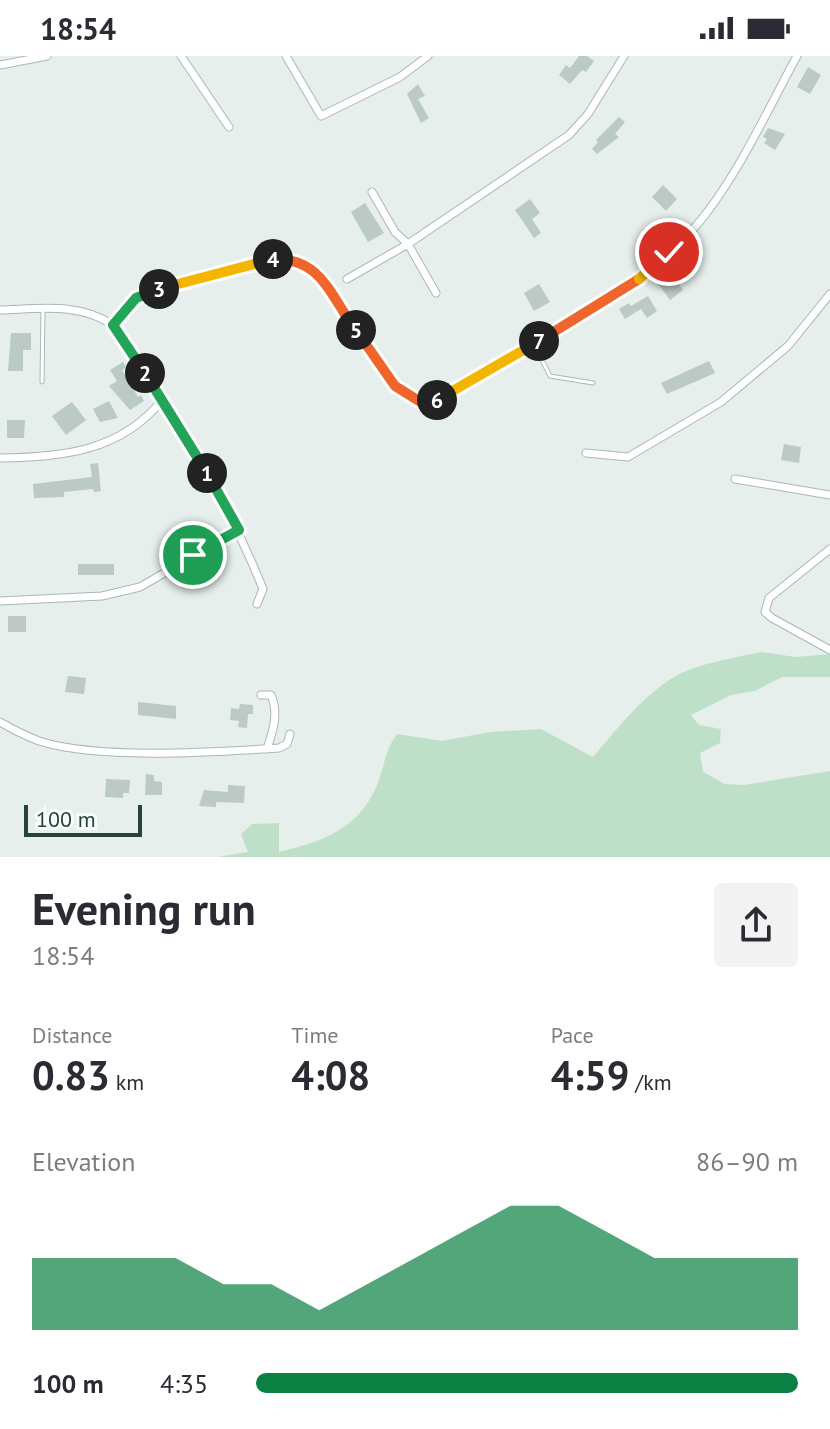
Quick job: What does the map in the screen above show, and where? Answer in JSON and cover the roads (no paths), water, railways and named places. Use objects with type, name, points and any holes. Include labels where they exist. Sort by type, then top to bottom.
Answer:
[{"type":"street","points":[[0,65],[47,56]]},
{"type":"street","points":[[181,56],[229,127]]},
{"type":"street","points":[[286,56],[321,116],[400,77],[428,56]]},
{"type":"street","points":[[347,279],[408,244],[569,135],[588,114],[624,56]]},
{"type":"street","points":[[435,402],[518,355],[638,280],[687,235],[723,189],[797,56]]},
{"type":"street","points":[[372,192],[395,232],[408,244],[436,293]]},
{"type":"street","points":[[586,453],[628,457],[721,402],[788,346],[830,294]]},
{"type":"street","points":[[0,310],[86,312],[113,325],[163,399],[239,530],[263,589],[257,604]]},
{"type":"street","points":[[0,458],[79,453],[102,445],[129,430],[163,399]]},
{"type":"street","points":[[735,479],[830,495]]},
{"type":"street","points":[[0,601],[102,596],[140,587],[239,530]]},
{"type":"street","points":[[830,549],[769,598],[765,605],[765,612],[772,618],[830,650]]},
{"type":"street","points":[[261,695],[271,695],[274,707],[274,729],[267,749]]},
{"type":"street","points":[[0,722],[38,741],[76,749],[160,752],[267,749],[287,744],[290,734]]},
{"type":"lane","points":[[42,382],[43,309]]},
{"type":"lane","points":[[534,345],[550,376],[593,383]]}]
